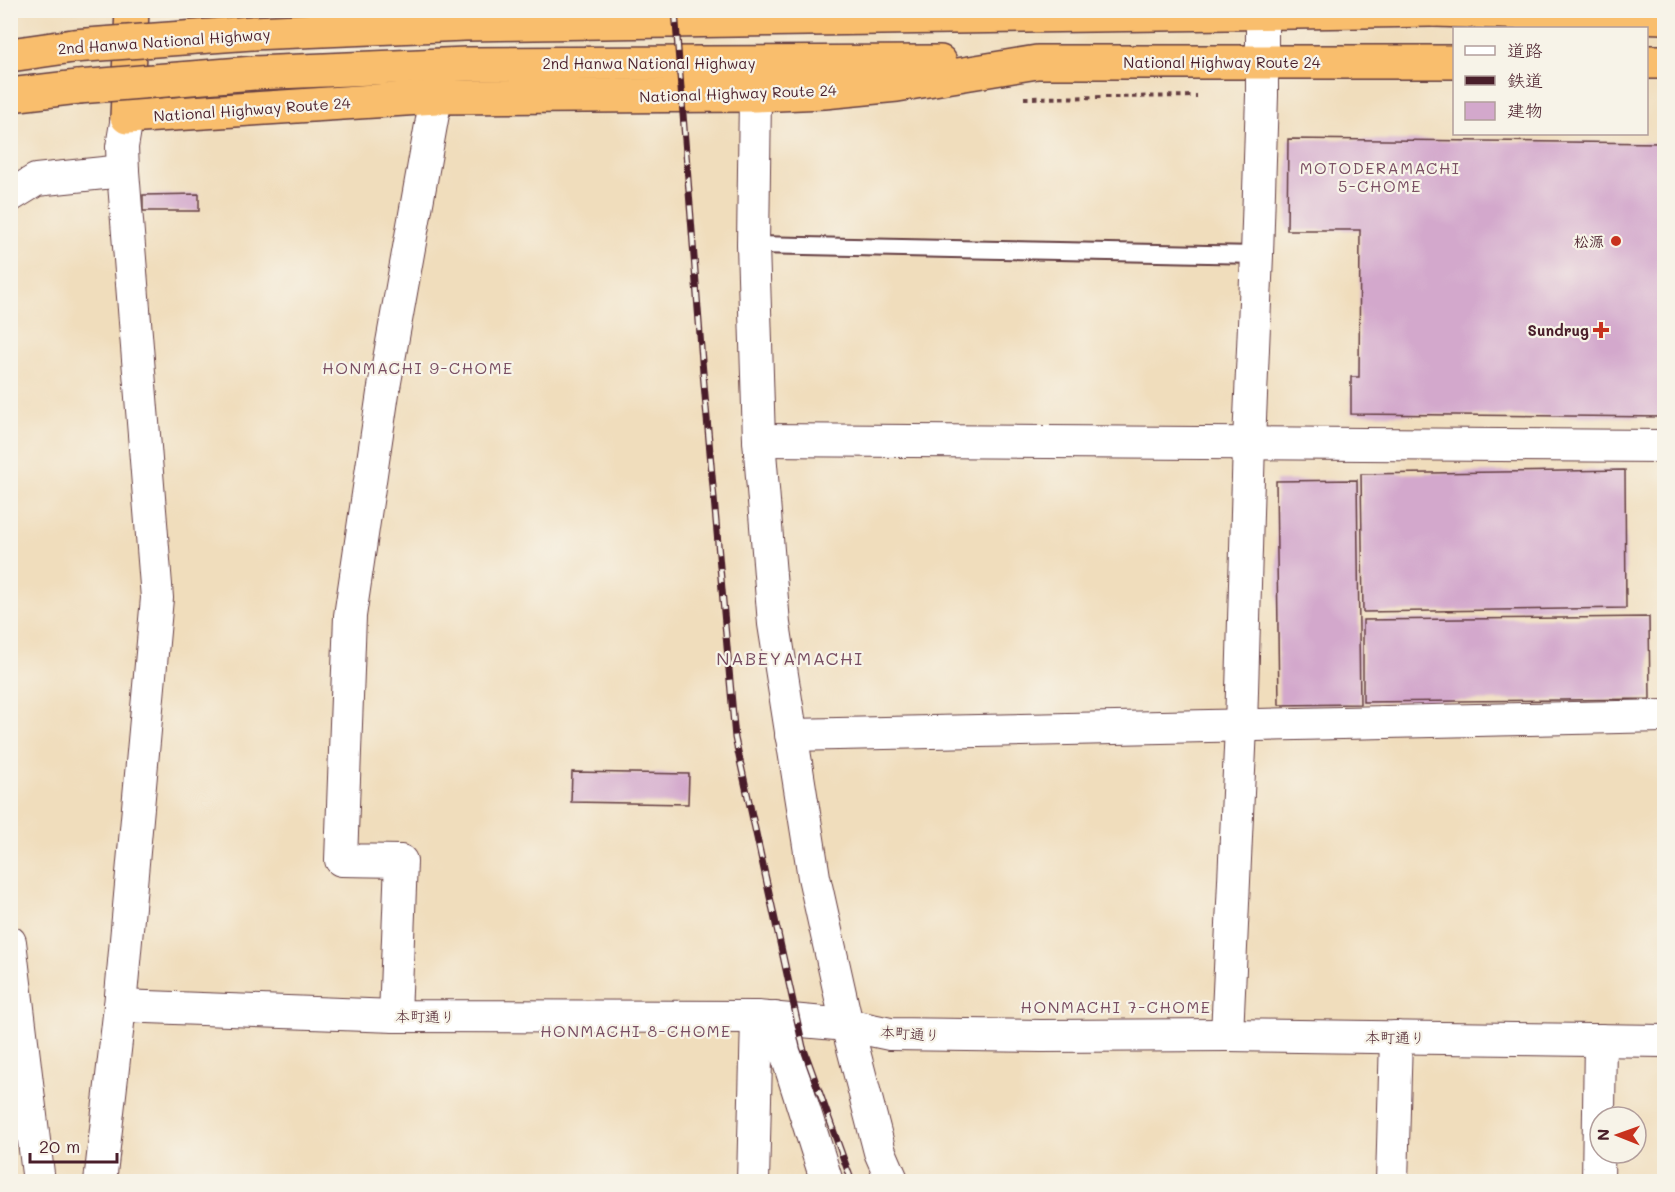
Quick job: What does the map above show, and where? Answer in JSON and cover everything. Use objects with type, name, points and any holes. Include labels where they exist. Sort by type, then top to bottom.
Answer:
[{"type":"highway","points":[[127,117],[132,10]]},
{"type":"highway","points":[[1434,10],[1665,17]]},
{"type":"highway","name":"2nd Hanwa National Highway","points":[[10,55],[73,46],[252,33],[465,24],[1434,10]]},
{"type":"highway","name":"National Highway Route 24","points":[[127,117],[436,97],[755,95],[897,86],[1038,62],[1453,62]]},
{"type":"highway","name":"2nd Hanwa National Highway","points":[[10,95],[78,87],[254,73],[466,63],[1038,62]]},
{"type":"highway","points":[[1648,62],[1665,62]]},
{"type":"street","points":[[1227,1035],[1241,727],[1257,255],[1262,12]]},
{"type":"street","points":[[755,95],[753,245],[759,440],[774,624],[814,877],[880,1152],[893,1182]]},
{"type":"street","points":[[395,1016],[401,861],[341,860],[350,616],[383,393],[436,97]]},
{"type":"street","points":[[100,1182],[120,1006],[157,597],[123,171],[122,147],[127,117]]},
{"type":"street","points":[[10,196],[36,180],[123,171]]},
{"type":"street","points":[[759,440],[1665,446]]},
{"type":"street","points":[[791,735],[1665,716]]},
{"type":"street","points":[[10,942],[39,1182]]},
{"type":"street","name":"本町通り","points":[[120,1006],[395,1016],[766,1017],[848,1025],[890,1034],[1227,1035],[1665,1041]]},
{"type":"street","points":[[753,1182],[766,1017]]},
{"type":"street","points":[[766,1017],[827,1182]]},
{"type":"street","points":[[1392,1182],[1396,1037]]},
{"type":"street","points":[[1598,1182],[1600,1040]]},
{"type":"lane","points":[[753,245],[1257,255]]},
{"type":"building","points":[[1288,139],[1664,143],[1664,417],[1351,414],[1351,377],[1359,377],[1360,230],[1287,230]]},
{"type":"building","points":[[199,194],[199,211],[143,211],[143,195]]},
{"type":"building","points":[[1625,470],[1626,608],[1363,612],[1361,474]]},
{"type":"building","points":[[1357,480],[1360,704],[1279,705],[1276,481]]},
{"type":"building","points":[[1649,617],[1650,699],[1363,702],[1363,620]]},
{"type":"building","points":[[572,772],[689,774],[688,804],[571,802]]},
{"type":"railway","points":[[675,10],[702,361],[735,738],[803,1047],[852,1182]]},
{"type":"place","name":"松源","points":[[1616,241]]},
{"type":"place","name":"Sundrug","points":[[1601,330]]},
{"type":"district","name":"MOTODERAMACHI 5-CHOME","points":[[1380,176]]},
{"type":"district","name":"HONMACHI 9-CHOME","points":[[418,367]]},
{"type":"district","name":"NABEYAMACHI","points":[[790,658]]},
{"type":"district","name":"HONMACHI 7-CHOME","points":[[1116,1006]]},
{"type":"district","name":"HONMACHI 8-CHOME","points":[[636,1030]]}]
